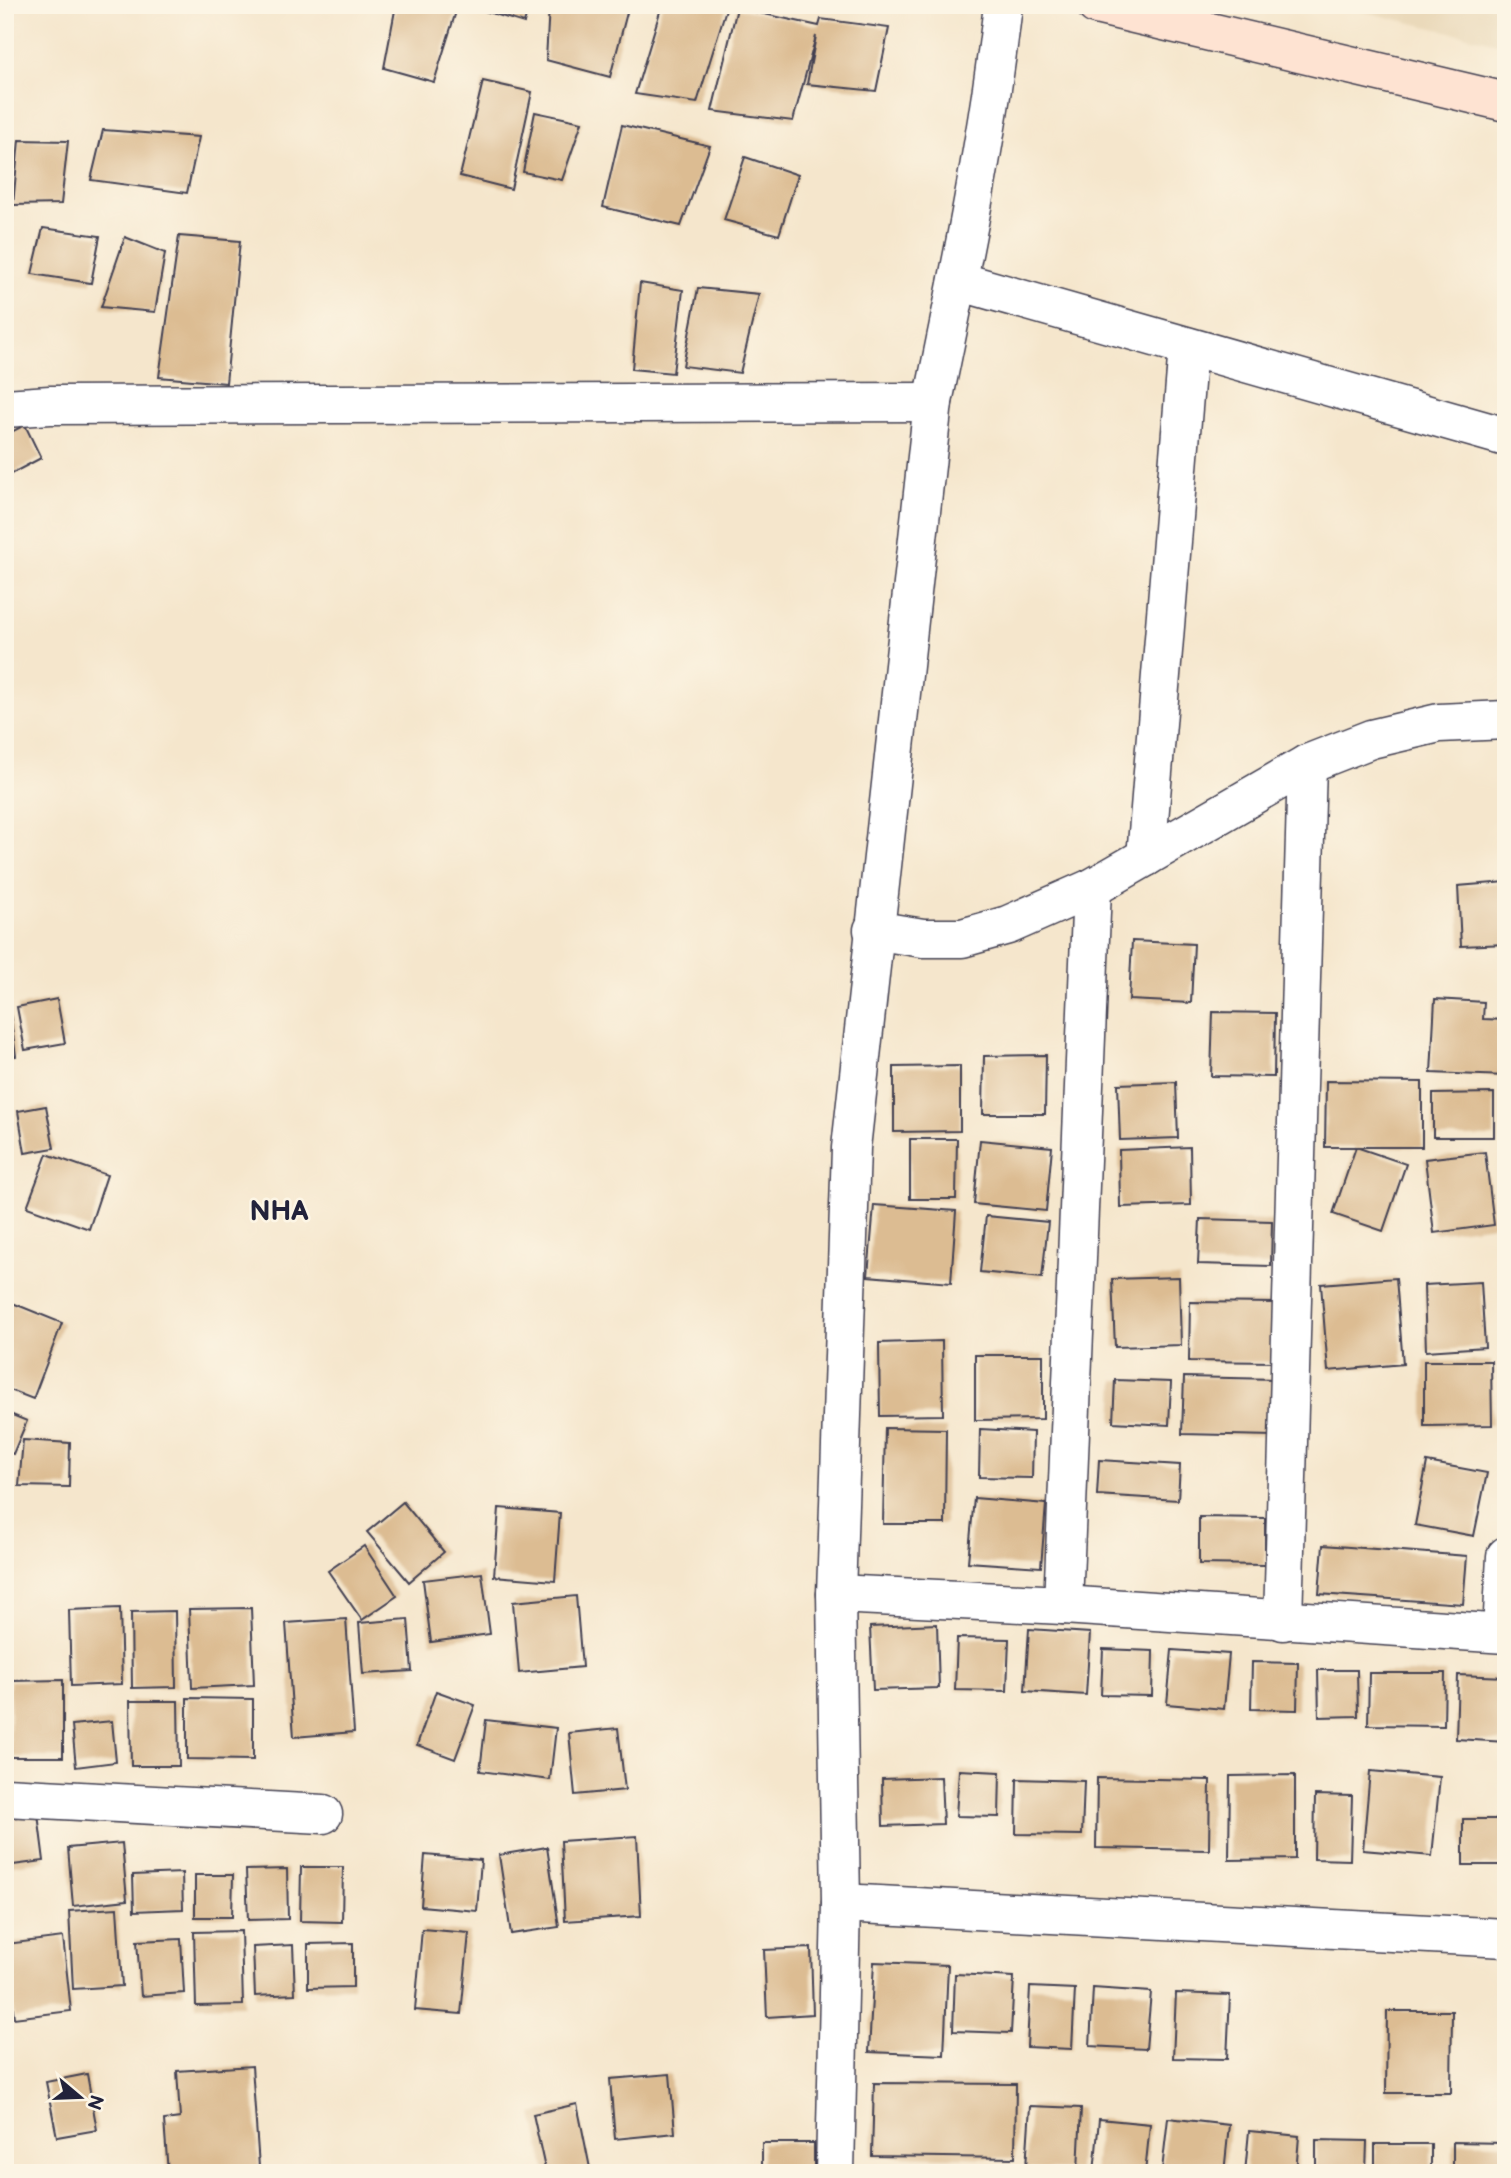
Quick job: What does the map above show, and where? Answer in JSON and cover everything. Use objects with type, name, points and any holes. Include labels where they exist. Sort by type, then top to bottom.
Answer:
[{"type":"main road","points":[[1096,5],[1506,102]]},
{"type":"street","points":[[835,2173],[841,1903],[836,1594],[851,1148],[933,402],[996,69],[1003,5]]},
{"type":"street","points":[[958,281],[1506,437]]},
{"type":"street","points":[[1146,857],[1188,347]]},
{"type":"street","points":[[5,408],[50,405],[933,402]]},
{"type":"street","points":[[873,930],[923,938],[962,938],[1008,925],[1092,888],[1307,764],[1371,738],[1439,723],[1506,720]]},
{"type":"street","points":[[1283,1621],[1307,764]]},
{"type":"street","points":[[1063,1605],[1092,888]]},
{"type":"street","points":[[836,1594],[1063,1605],[1504,1634],[1506,1556]]},
{"type":"street","points":[[5,1797],[323,1814]]},
{"type":"street","points":[[841,1903],[1506,1938]]},
{"type":"shaded area","points":[[1335,5],[1506,5],[1506,45],[1348,8]]},
{"type":"building","points":[[396,5],[458,5],[434,82],[384,68]]},
{"type":"building","points":[[476,5],[530,5],[524,23],[475,8]]},
{"type":"building","points":[[549,5],[629,5],[610,77],[546,60]]},
{"type":"building","points":[[662,5],[712,5],[726,9],[697,103],[635,94]]},
{"type":"building","points":[[737,8],[819,26],[821,19],[889,28],[876,91],[807,84],[816,36],[793,121],[712,111]]},
{"type":"building","points":[[483,81],[532,92],[511,189],[460,176]]},
{"type":"building","points":[[535,112],[582,122],[562,180],[523,172]]},
{"type":"building","points":[[622,125],[710,146],[681,226],[603,207]]},
{"type":"building","points":[[103,130],[199,137],[187,193],[91,180]]},
{"type":"building","points":[[19,140],[68,141],[61,204],[13,205]]},
{"type":"building","points":[[745,157],[798,175],[779,235],[724,220]]},
{"type":"building","points":[[43,228],[100,236],[91,283],[32,274]]},
{"type":"building","points":[[179,236],[240,241],[226,383],[159,377]]},
{"type":"building","points":[[125,237],[165,253],[155,312],[101,307]]},
{"type":"building","points":[[5,251],[12,252],[7,281],[5,281]]},
{"type":"building","points":[[640,283],[683,290],[673,373],[632,369]]},
{"type":"building","points":[[698,288],[759,294],[740,373],[683,366]]},
{"type":"building","points":[[25,425],[41,458],[5,477],[5,435]]},
{"type":"building","points":[[1506,882],[1506,944],[1461,946],[1458,886]]},
{"type":"building","points":[[1132,941],[1194,944],[1191,1003],[1129,1000]]},
{"type":"building","points":[[57,999],[65,1043],[25,1050],[17,1007]]},
{"type":"building","points":[[1435,999],[1484,1002],[1483,1019],[1506,1020],[1506,1076],[1431,1073]]},
{"type":"building","points":[[8,1000],[16,1056],[5,1058],[5,1001]]},
{"type":"building","points":[[1213,1012],[1275,1013],[1274,1077],[1211,1076]]},
{"type":"building","points":[[1046,1055],[1045,1114],[983,1114],[984,1056]]},
{"type":"building","points":[[960,1066],[960,1131],[894,1132],[894,1067]]},
{"type":"building","points":[[1326,1081],[1422,1082],[1422,1147],[1325,1147]]},
{"type":"building","points":[[1176,1082],[1178,1138],[1120,1140],[1118,1084]]},
{"type":"building","points":[[1494,1093],[1494,1137],[1433,1137],[1433,1094]]},
{"type":"building","points":[[46,1106],[54,1148],[25,1153],[18,1111]]},
{"type":"building","points":[[910,1139],[957,1139],[956,1199],[910,1199]]},
{"type":"building","points":[[980,1140],[1052,1147],[1046,1211],[974,1204]]},
{"type":"building","points":[[1190,1147],[1191,1205],[1120,1207],[1119,1150]]},
{"type":"building","points":[[1356,1147],[1406,1164],[1383,1231],[1333,1214]]},
{"type":"building","points":[[1485,1152],[1494,1225],[1434,1233],[1425,1159]]},
{"type":"building","points":[[47,1154],[107,1175],[89,1229],[27,1207]]},
{"type":"building","points":[[874,1205],[956,1211],[951,1283],[868,1276]]},
{"type":"building","points":[[986,1216],[1048,1222],[1042,1278],[980,1272]]},
{"type":"building","points":[[1200,1219],[1272,1221],[1271,1266],[1198,1264]]},
{"type":"building","points":[[1179,1277],[1181,1345],[1115,1347],[1112,1279]]},
{"type":"building","points":[[1396,1278],[1403,1364],[1328,1371],[1321,1284]]},
{"type":"building","points":[[1481,1282],[1485,1347],[1426,1351],[1424,1285]]},
{"type":"building","points":[[5,1300],[62,1323],[33,1399],[5,1388]]},
{"type":"building","points":[[1190,1302],[1277,1303],[1276,1362],[1189,1361]]},
{"type":"building","points":[[942,1341],[943,1415],[880,1416],[879,1343]]},
{"type":"building","points":[[975,1355],[1043,1355],[1043,1419],[975,1420]]},
{"type":"building","points":[[1424,1361],[1491,1361],[1492,1425],[1424,1426]]},
{"type":"building","points":[[1184,1377],[1276,1379],[1275,1436],[1182,1434]]},
{"type":"building","points":[[1115,1380],[1171,1382],[1169,1425],[1113,1422]]},
{"type":"building","points":[[5,1412],[27,1421],[13,1454],[5,1451]]},
{"type":"building","points":[[885,1428],[946,1429],[945,1524],[883,1524]]},
{"type":"building","points":[[980,1429],[1033,1432],[1032,1478],[979,1477]]},
{"type":"building","points":[[23,1440],[70,1443],[69,1487],[19,1486]]},
{"type":"building","points":[[1099,1460],[1180,1465],[1178,1500],[1097,1495]]},
{"type":"building","points":[[1427,1462],[1487,1473],[1474,1536],[1415,1525]]},
{"type":"building","points":[[974,1498],[1046,1504],[1041,1567],[968,1562]]},
{"type":"building","points":[[403,1502],[444,1552],[409,1582],[367,1532]]},
{"type":"building","points":[[499,1508],[560,1513],[555,1581],[494,1576]]},
{"type":"building","points":[[1199,1517],[1265,1518],[1265,1565],[1199,1564]]},
{"type":"building","points":[[1323,1545],[1467,1556],[1463,1604],[1319,1594]]},
{"type":"building","points":[[364,1546],[397,1596],[362,1620],[328,1571]]},
{"type":"building","points":[[482,1573],[490,1634],[431,1642],[423,1580]]},
{"type":"building","points":[[576,1596],[582,1667],[519,1673],[513,1602]]},
{"type":"building","points":[[120,1608],[122,1684],[71,1686],[69,1610]]},
{"type":"building","points":[[251,1608],[254,1685],[192,1688],[189,1609]]},
{"type":"building","points":[[175,1611],[176,1687],[132,1688],[131,1612]]},
{"type":"building","points":[[346,1619],[354,1732],[294,1737],[286,1623]]},
{"type":"building","points":[[408,1619],[412,1671],[363,1674],[359,1623]]},
{"type":"building","points":[[937,1624],[939,1688],[873,1690],[870,1627]]},
{"type":"building","points":[[1029,1629],[1090,1633],[1086,1695],[1025,1691]]},
{"type":"building","points":[[957,1638],[1009,1639],[1007,1691],[955,1690]]},
{"type":"building","points":[[1103,1649],[1153,1651],[1152,1696],[1101,1695]]},
{"type":"building","points":[[1172,1650],[1229,1654],[1224,1709],[1167,1704]]},
{"type":"building","points":[[1252,1662],[1298,1663],[1297,1710],[1251,1709]]},
{"type":"building","points":[[1318,1670],[1357,1670],[1358,1716],[1319,1717]]},
{"type":"building","points":[[1369,1673],[1445,1673],[1444,1726],[1368,1725]]},
{"type":"building","points":[[1458,1675],[1506,1677],[1506,1742],[1456,1739]]},
{"type":"building","points":[[63,1680],[63,1757],[10,1757],[10,1681]]},
{"type":"building","points":[[436,1691],[475,1705],[455,1759],[417,1745]]},
{"type":"building","points":[[187,1698],[253,1699],[253,1760],[187,1759]]},
{"type":"building","points":[[130,1701],[178,1701],[179,1766],[131,1766]]},
{"type":"building","points":[[486,1720],[556,1728],[550,1780],[480,1771]]},
{"type":"building","points":[[112,1721],[116,1762],[76,1767],[72,1725]]},
{"type":"building","points":[[618,1728],[625,1790],[575,1795],[569,1733]]},
{"type":"building","points":[[959,1770],[1000,1772],[999,1817],[956,1816]]},
{"type":"building","points":[[1370,1771],[1440,1777],[1432,1856],[1363,1850]]},
{"type":"building","points":[[1295,1775],[1295,1859],[1229,1860],[1230,1776]]},
{"type":"building","points":[[941,1777],[943,1824],[883,1826],[882,1779]]},
{"type":"building","points":[[1097,1778],[1210,1780],[1209,1850],[1096,1848]]},
{"type":"building","points":[[1017,1779],[1084,1781],[1082,1835],[1016,1834]]},
{"type":"building","points":[[1315,1795],[1352,1796],[1350,1860],[1314,1859]]},
{"type":"building","points":[[38,1814],[44,1861],[5,1866],[5,1819]]},
{"type":"building","points":[[1463,1819],[1505,1819],[1504,1865],[1463,1865]]},
{"type":"building","points":[[637,1836],[641,1916],[565,1921],[561,1841]]},
{"type":"building","points":[[122,1843],[127,1900],[73,1906],[68,1848]]},
{"type":"building","points":[[547,1847],[559,1927],[511,1934],[499,1855]]},
{"type":"building","points":[[425,1855],[481,1860],[477,1911],[421,1906]]},
{"type":"building","points":[[301,1867],[343,1867],[342,1922],[300,1921]]},
{"type":"building","points":[[287,1869],[288,1919],[248,1920],[246,1870]]},
{"type":"building","points":[[182,1873],[183,1909],[134,1911],[133,1875]]},
{"type":"building","points":[[195,1875],[233,1875],[232,1917],[195,1917]]},
{"type":"building","points":[[117,1908],[122,1986],[73,1989],[69,1911]]},
{"type":"building","points":[[422,1929],[469,1933],[461,2014],[415,2010]]},
{"type":"building","points":[[241,1931],[243,2005],[196,2006],[194,1932]]},
{"type":"building","points":[[63,1937],[71,2011],[14,2018],[6,1944]]},
{"type":"building","points":[[181,1939],[184,1993],[141,1996],[137,1941]]},
{"type":"building","points":[[353,1943],[353,1987],[308,1988],[308,1944]]},
{"type":"building","points":[[293,1945],[295,1994],[255,1996],[253,1947]]},
{"type":"building","points":[[811,1948],[813,2014],[767,2017],[764,1950]]},
{"type":"building","points":[[874,1962],[948,1965],[944,2055],[869,2052]]},
{"type":"building","points":[[955,1974],[1014,1977],[1011,2033],[953,2031]]},
{"type":"building","points":[[1030,1987],[1075,1989],[1072,2049],[1027,2047]]},
{"type":"building","points":[[1093,1988],[1151,1992],[1146,2049],[1090,2046]]},
{"type":"building","points":[[1176,1993],[1230,1995],[1227,2059],[1173,2058]]},
{"type":"building","points":[[1387,2011],[1452,2011],[1451,2093],[1386,2093]]},
{"type":"building","points":[[252,2066],[259,2167],[168,2173],[164,2120],[180,2118],[177,2071]]},
{"type":"building","points":[[87,2074],[97,2130],[57,2137],[46,2082]]},
{"type":"building","points":[[670,2074],[675,2133],[615,2139],[610,2079]]},
{"type":"building","points":[[874,2083],[1016,2084],[1015,2158],[872,2156]]},
{"type":"building","points":[[577,2104],[591,2173],[546,2173],[533,2114]]},
{"type":"building","points":[[1030,2106],[1081,2108],[1078,2171],[1026,2168]]},
{"type":"building","points":[[1168,2118],[1229,2125],[1224,2173],[1162,2170]]},
{"type":"building","points":[[1099,2119],[1150,2124],[1145,2173],[1094,2173]]},
{"type":"building","points":[[1249,2131],[1299,2136],[1296,2173],[1245,2173]]},
{"type":"building","points":[[1316,2140],[1367,2141],[1366,2173],[1316,2173]]},
{"type":"building","points":[[1453,2142],[1506,2143],[1506,2173],[1453,2173]]},
{"type":"building","points":[[762,2143],[814,2143],[814,2173],[762,2173]]},
{"type":"building","points":[[1375,2144],[1431,2144],[1431,2173],[1375,2173]]},
{"type":"district","name":"NHA","points":[[279,1210]]}]
